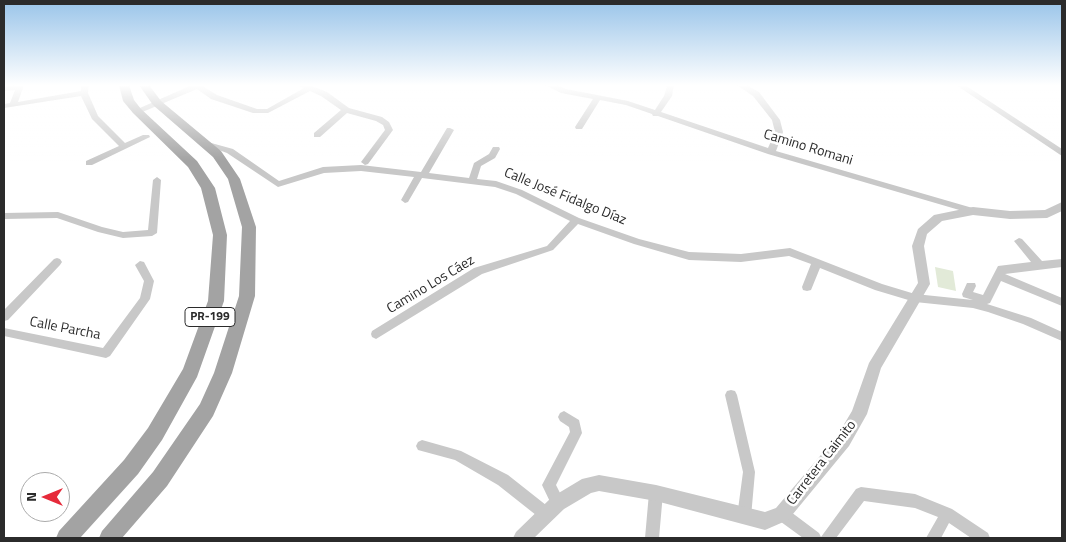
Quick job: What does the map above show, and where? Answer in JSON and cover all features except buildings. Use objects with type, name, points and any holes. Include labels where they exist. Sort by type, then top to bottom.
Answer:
[{"type":"main road","name":"PR-199","points":[[109,538],[160,479],[207,410],[223,374],[247,296],[249,227],[234,179],[217,154],[166,110]]},
{"type":"main road","name":"PR-199","points":[[66,538],[131,467],[155,434],[191,372],[216,300],[220,235],[208,188],[194,164],[137,111]]},
{"type":"street","points":[[92,110],[95,117],[124,147]]},
{"type":"street","points":[[251,110],[256,112],[269,110]]},
{"type":"street","points":[[317,135],[346,110]]},
{"type":"street","points":[[347,110],[379,119],[386,124],[389,130],[365,162]]},
{"type":"street","points":[[579,127],[589,110]]},
{"type":"street","name":"Camino Romani","points":[[647,110],[771,152],[973,211]]},
{"type":"street","points":[[656,114],[658,110]]},
{"type":"street","points":[[769,110],[776,120],[779,132],[771,152]]},
{"type":"street","points":[[998,110],[1062,153]]},
{"type":"street","points":[[405,200],[450,130]]},
{"type":"street","points":[[89,163],[146,138]]},
{"type":"street","name":"Calle José Fidalgo Díaz","points":[[204,143],[230,151],[278,184],[323,170],[361,168],[496,184],[519,192],[576,220],[637,242],[690,256],[741,258],[790,252],[915,298],[973,304],[1027,321],[1062,337]]},
{"type":"street","points":[[472,181],[477,165],[492,156],[496,149]]},
{"type":"street","points":[[4,216],[58,215],[101,230],[123,235],[152,234],[157,180]]},
{"type":"street","name":"Carretera Caimito","points":[[522,538],[552,509],[588,485],[599,483],[656,492],[744,518],[765,522],[782,514],[847,434],[859,414],[874,367],[924,284],[918,246],[922,232],[938,218],[973,211],[1047,214],[1062,206]]},
{"type":"street","name":"Camino Los Cáez","points":[[376,334],[478,271],[550,248],[576,220]]},
{"type":"street","points":[[1018,241],[1039,265]]},
{"type":"street","points":[[4,317],[57,262]]},
{"type":"street","points":[[807,287],[817,262]]},
{"type":"street","points":[[971,286],[967,294],[986,300],[1002,269],[1062,263]]},
{"type":"street","name":"Calle Parcha","points":[[4,332],[106,353],[145,299],[149,281],[140,265]]},
{"type":"street","points":[[998,275],[1062,302]]},
{"type":"street","points":[[731,395],[749,472],[744,518]]},
{"type":"street","points":[[552,509],[549,485],[576,433],[575,424],[564,417]]},
{"type":"street","points":[[422,446],[457,455],[552,509]]},
{"type":"street","points":[[652,538],[656,492]]},
{"type":"street","points":[[826,538],[861,494],[915,501],[947,514],[983,538]]},
{"type":"street","points":[[782,514],[814,538]]},
{"type":"street","points":[[933,538],[947,514]]},
{"type":"green space","points":[[935,267],[953,271],[956,291],[938,287]]}]
